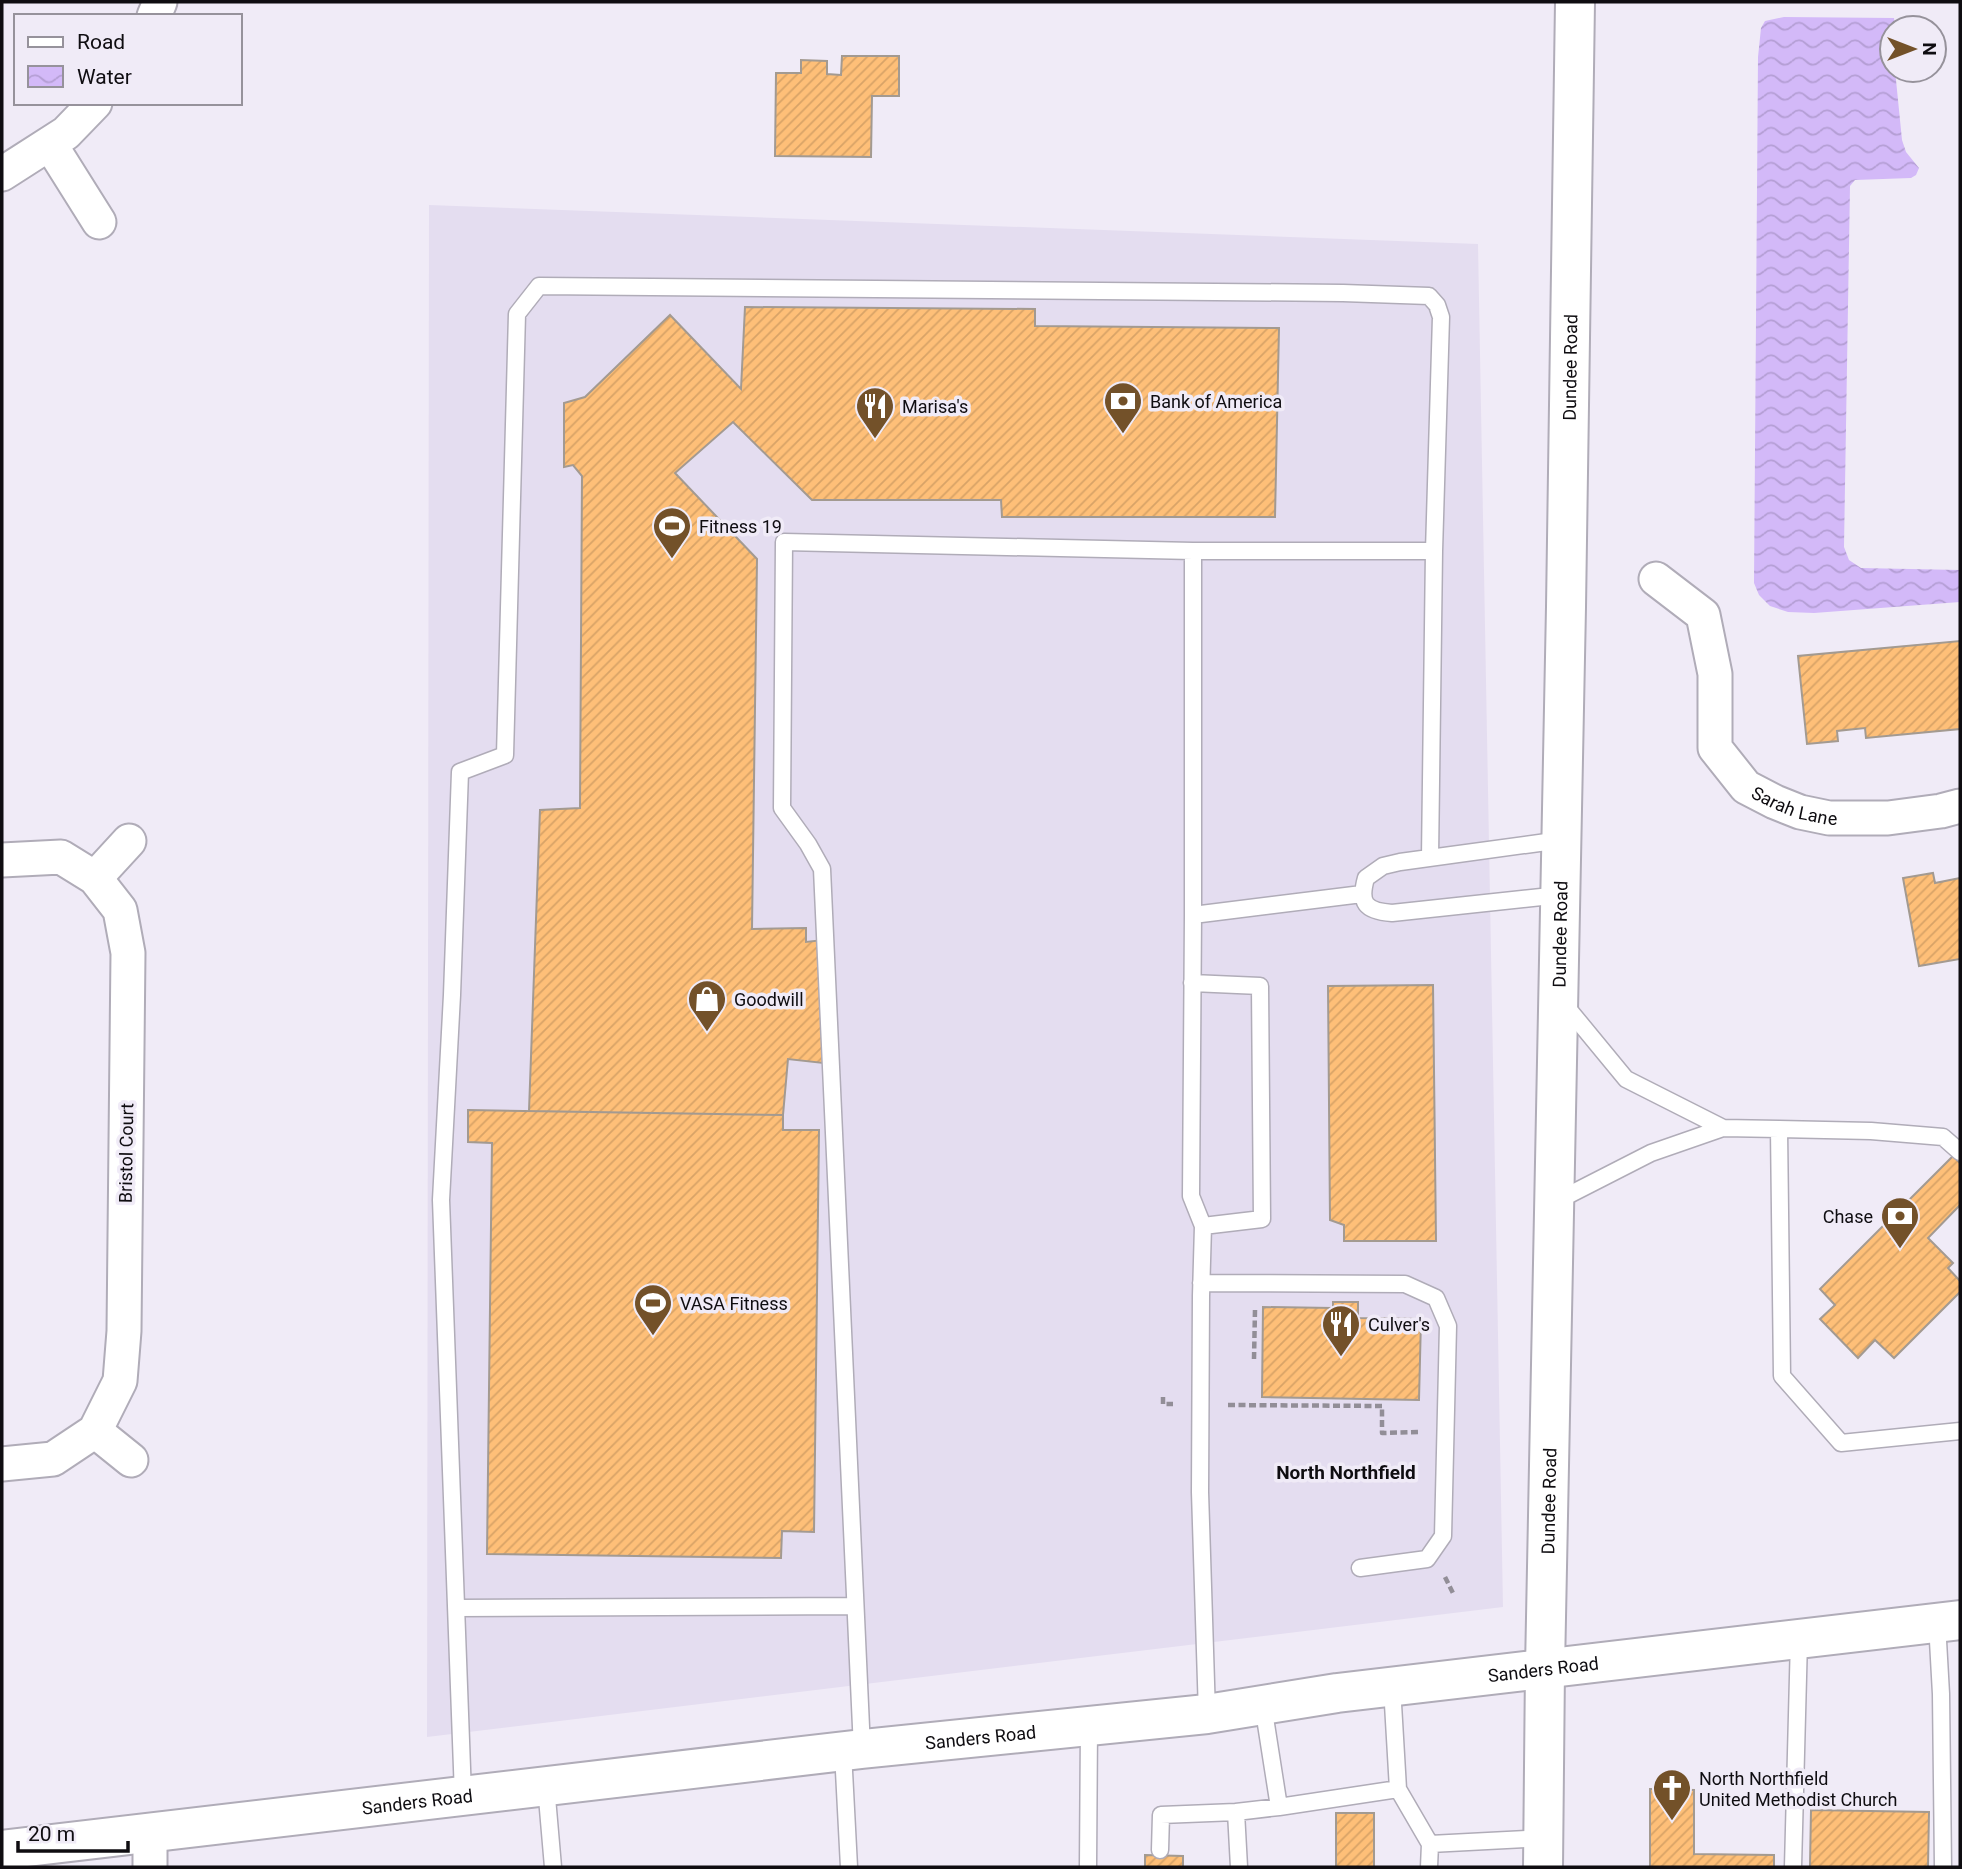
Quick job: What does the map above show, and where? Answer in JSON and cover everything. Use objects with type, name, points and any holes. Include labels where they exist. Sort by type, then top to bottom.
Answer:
[{"type":"main road","name":"Dundee Road","points":[[1543,1853],[1575,2]]},
{"type":"main road","name":"Sanders Road","points":[[2,1850],[150,1850],[464,1796],[852,1750],[1207,1714],[1392,1687],[1949,1621]]},
{"type":"street","points":[[2,174],[66,133],[93,105]]},
{"type":"street","points":[[50,144],[99,222]]},
{"type":"street","name":"Sarah Lane","points":[[1656,579],[1703,615],[1715,674],[1715,748],[1746,788],[1800,812],[1829,818],[1888,818],[1960,806]]},
{"type":"street","points":[[95,878],[129,841]]},
{"type":"street","name":"Bristol Court","points":[[2,860],[61,857],[95,878],[120,909],[128,953],[124,1331],[120,1381],[95,1431],[53,1460],[2,1464]]},
{"type":"street","points":[[95,1431],[131,1460]]},
{"type":"lane","points":[[464,1796],[441,1200],[453,995],[460,772],[505,755],[517,314],[539,286],[1429,296],[1437,305],[1441,317],[1434,551],[1430,858]]},
{"type":"lane","points":[[849,1867],[855,1606],[822,869],[782,808],[783,542],[1193,551],[1434,551]]},
{"type":"lane","points":[[1193,551],[1191,1196],[1203,1226],[1200,1492],[1207,1714]]},
{"type":"lane","points":[[1560,895],[1392,913],[1378,912],[1366,904],[1362,894],[1366,878],[1383,866],[1561,839]]},
{"type":"lane","points":[[1193,915],[1362,894]]},
{"type":"lane","points":[[1192,983],[1260,986],[1262,1219],[1203,1226]]},
{"type":"lane","points":[[1559,998],[1626,1079],[1723,1129]]},
{"type":"lane","points":[[1555,1202],[1651,1153],[1723,1129],[1871,1131],[1943,1137],[1960,1152]]},
{"type":"lane","points":[[1779,1129],[1782,1376],[1841,1443],[1960,1431]]},
{"type":"lane","points":[[1201,1283],[1405,1284],[1436,1298],[1448,1326],[1443,1536],[1427,1559],[1360,1568]]},
{"type":"lane","points":[[457,1608],[855,1606]]},
{"type":"lane","points":[[1943,1867],[1941,1694],[1949,1621]]},
{"type":"lane","points":[[1793,1867],[1799,1639]]},
{"type":"lane","points":[[1392,1687],[1398,1789],[1430,1843],[1429,1867]]},
{"type":"lane","points":[[1263,1705],[1279,1807]]},
{"type":"lane","points":[[1088,1867],[1089,1726]]},
{"type":"lane","points":[[546,1786],[553,1867]]},
{"type":"lane","points":[[1160,1850],[1161,1815],[1236,1812],[1398,1789]]},
{"type":"lane","points":[[1236,1812],[1239,1867]]},
{"type":"lane","points":[[1430,1843],[1543,1853]]},
{"type":"path","points":[[1254,1359],[1255,1306]]},
{"type":"path","points":[[1163,1397],[1163,1404],[1382,1406],[1382,1433],[1422,1432]]},
{"type":"path","points":[[1432,1552],[1454,1595]]},
{"type":"shaded area","points":[[429,205],[1478,244],[1503,1607],[427,1737]]},
{"type":"water","points":[[1784,17],[1878,18],[1878,84],[1896,84],[1902,140],[1906,152],[1919,168],[1911,178],[1855,180],[1850,186],[1844,547],[1849,560],[1861,568],[1960,570],[1960,602],[1814,613],[1788,612],[1770,606],[1759,595],[1754,583],[1758,57],[1761,28],[1765,21]]},
{"type":"building","points":[[842,56],[899,56],[899,96],[872,96],[871,157],[775,156],[776,73],[801,73],[801,60],[827,61],[827,74],[841,75]]},
{"type":"building","points":[[745,307],[1035,309],[1035,326],[1279,328],[1275,517],[1002,517],[1001,500],[812,500],[733,422],[675,473],[757,559],[752,929],[806,928],[806,942],[823,940],[823,1063],[788,1059],[783,1115],[529,1111],[540,810],[580,808],[582,476],[573,465],[564,467],[564,403],[585,397],[670,315],[741,389]]},
{"type":"building","points":[[1960,641],[1960,729],[1866,738],[1865,728],[1837,731],[1838,741],[1807,744],[1798,656]]},
{"type":"building","points":[[1933,873],[1935,883],[1960,878],[1960,959],[1919,966],[1903,878]]},
{"type":"building","points":[[1433,985],[1436,1241],[1344,1241],[1344,1225],[1330,1220],[1328,986]]},
{"type":"building","name":"VASA Fitness","points":[[468,1110],[783,1115],[783,1130],[819,1130],[814,1532],[782,1531],[781,1558],[487,1554],[492,1143],[468,1142]]},
{"type":"building","name":"Chase","points":[[1953,1156],[1960,1163],[1960,1205],[1928,1238],[1953,1263],[1948,1268],[1960,1281],[1960,1292],[1894,1358],[1875,1340],[1858,1358],[1820,1319],[1835,1305],[1820,1289]]},
{"type":"building","name":"Culver's","points":[[1333,1302],[1358,1302],[1358,1318],[1421,1319],[1419,1400],[1262,1397],[1263,1307],[1333,1308]]},
{"type":"building","name":"North Northfield United Methodist Church","points":[[1650,1789],[1694,1790],[1694,1854],[1774,1855],[1774,1867],[1650,1867]]},
{"type":"building","points":[[1811,1810],[1929,1812],[1928,1867],[1810,1867]]},
{"type":"building","points":[[1336,1813],[1374,1813],[1374,1867],[1336,1867]]},
{"type":"building","points":[[1145,1855],[1183,1856],[1183,1867],[1145,1867]]},
{"type":"place","name":"Bank of America","points":[[1123,435]]},
{"type":"place","name":"Marisa's","points":[[875,440]]},
{"type":"place","name":"Fitness 19","points":[[672,560]]},
{"type":"place","name":"Goodwill","points":[[707,1033]]},
{"type":"place","name":"Chase","points":[[1900,1250]]},
{"type":"place","name":"VASA Fitness","points":[[653,1337]]},
{"type":"place","name":"Culver's","points":[[1341,1358]]},
{"type":"place","name":"North Northfield United Methodist Church","points":[[1672,1822]]},
{"type":"district","name":"North Northfield","points":[[1346,1472]]}]
